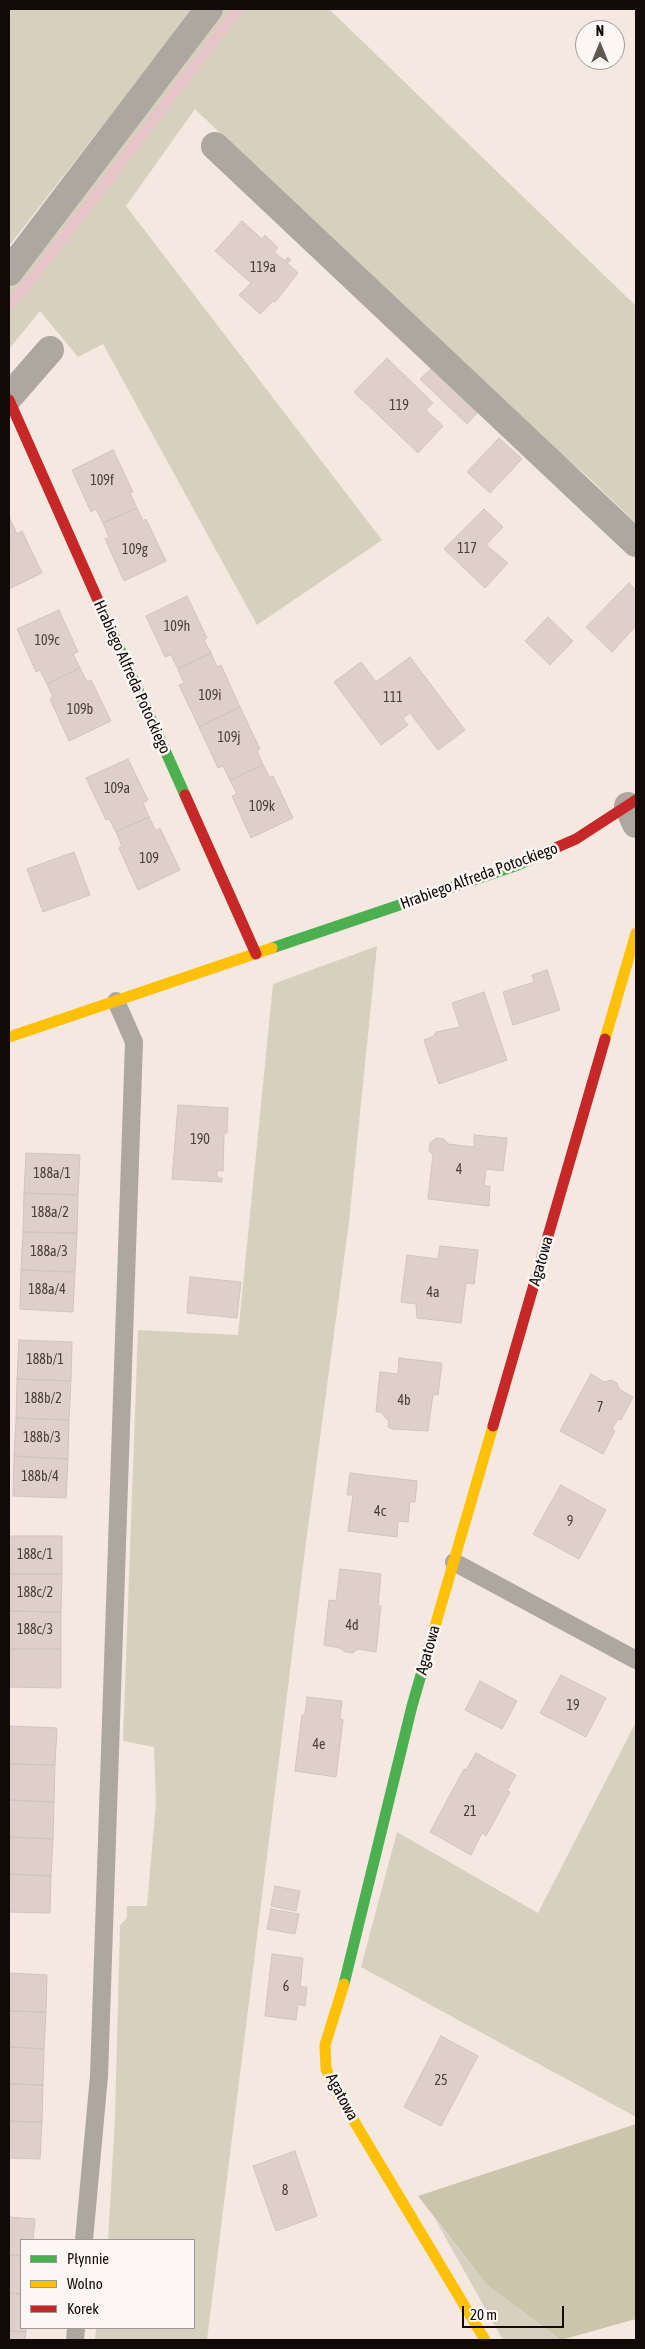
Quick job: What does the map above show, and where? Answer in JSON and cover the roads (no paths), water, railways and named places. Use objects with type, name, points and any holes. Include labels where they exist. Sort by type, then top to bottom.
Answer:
[{"type":"street","points":[[9,272],[209,9]]},
{"type":"street","points":[[215,146],[636,543]]},
{"type":"street","name":"Hrabiego Alfreda Potockiego","points":[[50,350],[9,399],[256,954]]},
{"type":"street","name":"Hrabiego Alfreda Potockiego","points":[[9,1037],[518,865],[634,810]]},
{"type":"street","name":"Agatowa","points":[[485,2340],[339,2096],[326,2069],[325,2046],[345,1980],[412,1706],[636,933]]},
{"type":"lane","points":[[84,2239],[100,2076],[134,1052],[134,1042],[116,1001]]},
{"type":"lane","points":[[454,1562],[636,1660]]},
{"type":"waterway","points":[[9,305],[32,279],[238,9]]}]
